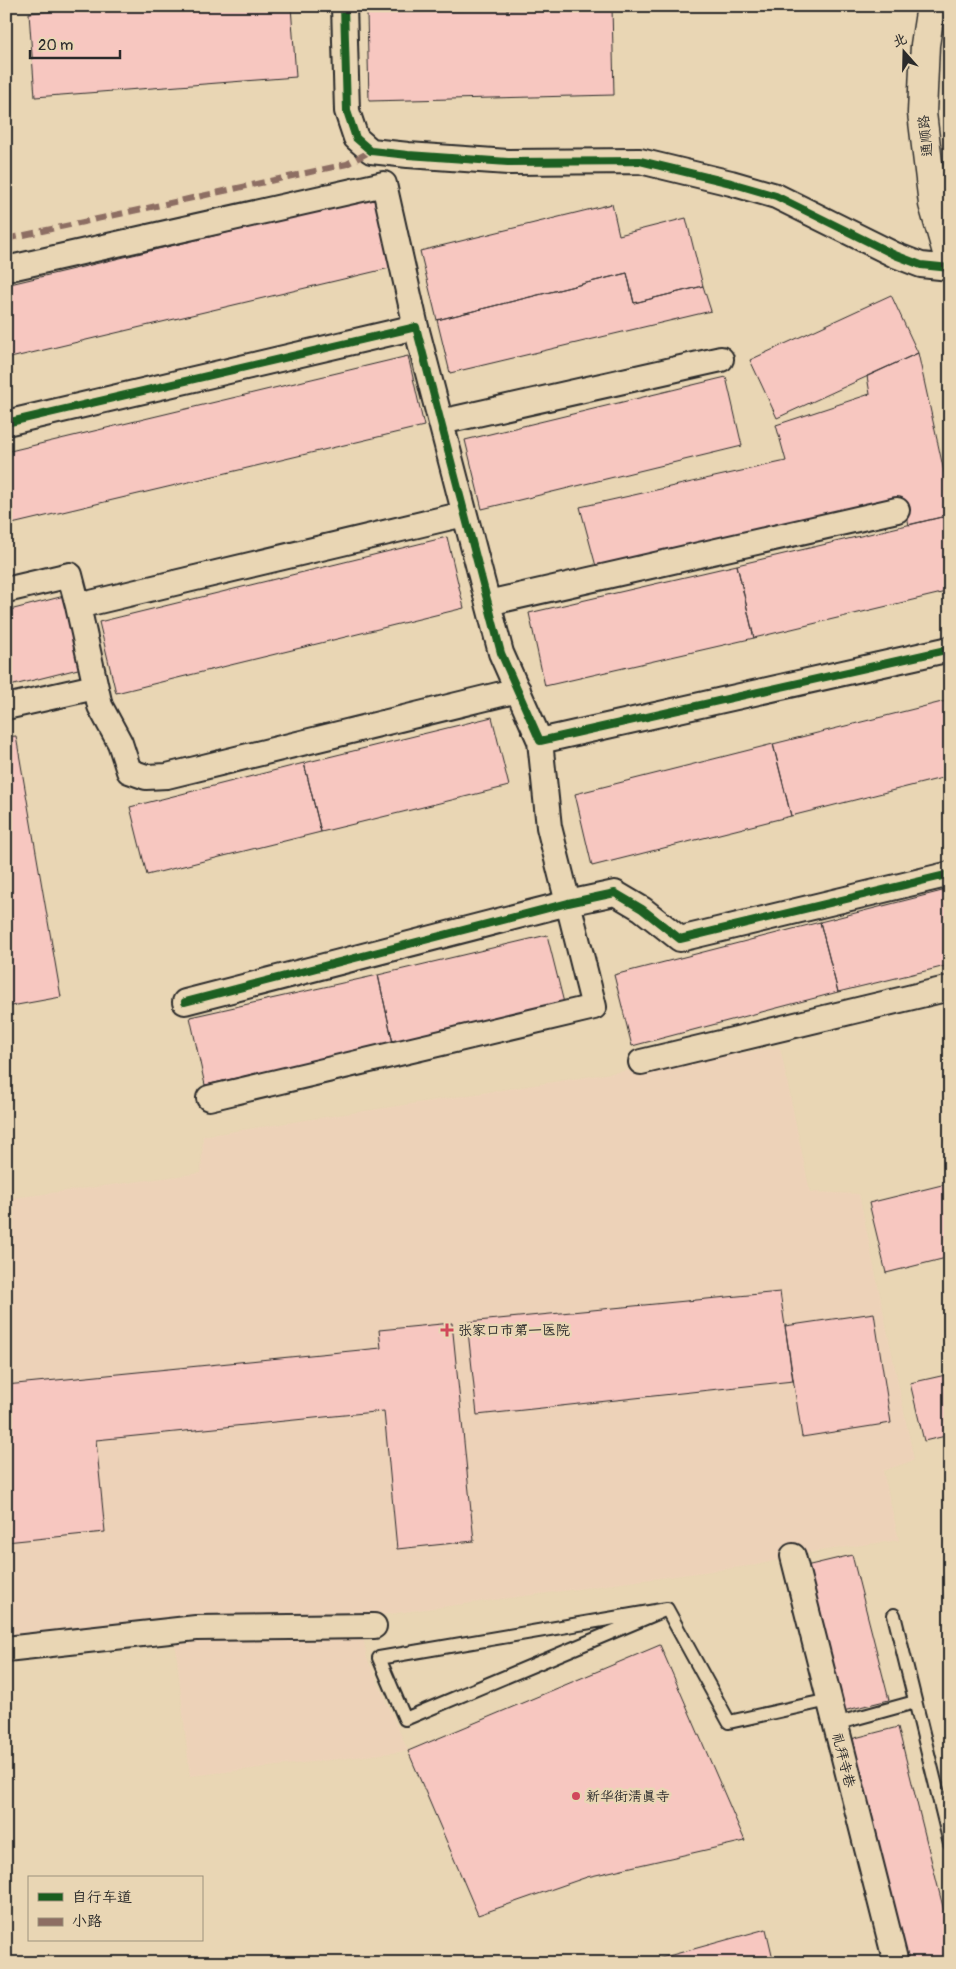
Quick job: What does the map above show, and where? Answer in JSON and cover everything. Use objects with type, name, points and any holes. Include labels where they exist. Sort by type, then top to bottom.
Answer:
[{"type":"street","points":[[344,6],[347,111],[356,138],[370,151],[508,162],[640,161],[776,196],[895,255],[921,265],[950,268]]},
{"type":"street","name":"通顺路","points":[[931,6],[925,45],[922,113],[933,204],[944,217],[950,263]]},
{"type":"street","points":[[6,269],[384,184],[416,327],[501,653],[540,742],[549,827],[594,1007],[210,1098]]},
{"type":"street","points":[[6,423],[416,327]]},
{"type":"street","points":[[441,422],[721,359]]},
{"type":"street","points":[[488,603],[897,510]]},
{"type":"street","points":[[78,606],[464,514]]},
{"type":"street","points":[[6,590],[70,575],[100,706],[120,743],[129,771],[146,777],[166,776],[518,690]]},
{"type":"street","points":[[540,742],[950,649]]},
{"type":"street","points":[[6,708],[95,687]]},
{"type":"street","points":[[185,1002],[615,893],[642,910],[680,939],[950,874]]},
{"type":"street","points":[[641,1062],[950,988]]},
{"type":"street","name":"礼拜寺巷","points":[[793,1556],[896,1963]]},
{"type":"street","points":[[6,1649],[196,1628],[374,1626]]},
{"type":"lane","points":[[666,1609],[729,1722],[829,1700]]},
{"type":"lane","points":[[666,1609],[405,1719],[379,1658],[389,1656],[666,1609]]},
{"type":"lane","points":[[894,1615],[950,1843]]},
{"type":"lane","points":[[835,1724],[915,1702]]},
{"type":"shaded area","name":"张家口市第一医院","points":[[780,1047],[810,1192],[859,1194],[914,1460],[883,1471],[899,1540],[818,1551],[756,1565],[359,1618],[367,1658],[408,1751],[190,1776],[174,1631],[6,1647],[6,1199],[201,1173],[203,1136]]},
{"type":"building","points":[[116,6],[291,6],[296,77],[35,97],[29,13]]},
{"type":"building","points":[[612,7],[614,95],[369,101],[367,13]]},
{"type":"building","points":[[378,197],[394,267],[6,359],[6,285]]},
{"type":"building","points":[[612,204],[619,235],[686,218],[703,286],[634,303],[627,273],[437,320],[420,251]]},
{"type":"building","points":[[627,273],[634,303],[703,286],[711,311],[450,373],[437,320]]},
{"type":"building","points":[[891,295],[918,353],[777,418],[750,360]]},
{"type":"building","points":[[918,353],[950,499],[950,515],[909,525],[903,498],[597,570],[580,507],[786,461],[776,425],[870,394],[867,376]]},
{"type":"building","points":[[408,356],[424,426],[12,524],[6,498],[6,452]]},
{"type":"building","points":[[726,377],[742,446],[482,509],[465,440]]},
{"type":"building","points":[[950,515],[950,591],[754,638],[737,565]]},
{"type":"building","points":[[447,537],[464,608],[116,693],[99,622]]},
{"type":"building","points":[[737,565],[754,638],[545,686],[529,613]]},
{"type":"building","points":[[64,596],[82,668],[6,687],[6,611]]},
{"type":"building","points":[[950,700],[950,776],[791,816],[773,744]]},
{"type":"building","points":[[492,717],[509,786],[321,832],[304,763]]},
{"type":"building","points":[[16,736],[61,997],[6,1007],[6,737]]},
{"type":"building","points":[[773,744],[791,816],[592,866],[575,794]]},
{"type":"building","points":[[304,763],[321,832],[147,875],[130,807]]},
{"type":"building","points":[[950,889],[950,965],[838,992],[820,922]]},
{"type":"building","points":[[820,922],[838,992],[632,1046],[614,975]]},
{"type":"building","points":[[547,935],[564,1003],[393,1043],[378,975]]},
{"type":"building","points":[[378,975],[393,1043],[205,1085],[190,1017]]},
{"type":"building","points":[[950,1183],[950,1257],[886,1273],[869,1203]]},
{"type":"building","points":[[780,1292],[793,1381],[477,1415],[467,1322]]},
{"type":"building","points":[[874,1313],[891,1423],[802,1437],[785,1326]]},
{"type":"building","points":[[452,1323],[474,1541],[397,1549],[384,1411],[96,1440],[105,1532],[6,1542],[6,1385],[381,1348],[379,1330]]},
{"type":"building","points":[[950,1374],[950,1435],[924,1441],[910,1383]]},
{"type":"building","points":[[852,1555],[889,1700],[843,1711],[806,1566]]},
{"type":"building","name":"新华街清真寺","points":[[660,1645],[745,1841],[587,1877],[478,1915],[408,1751]]},
{"type":"building","points":[[898,1727],[950,1935],[950,1963],[907,1963],[851,1739]]},
{"type":"building","points":[[766,1929],[774,1963],[643,1963]]},
{"type":"marked path","points":[[6,239],[347,164],[371,151]]},
{"type":"cycle path","points":[[344,6],[347,111],[356,138],[371,151],[508,162],[640,161],[776,196],[895,255],[921,265],[950,268]]},
{"type":"cycle path","points":[[6,423],[416,327],[501,653],[540,741],[950,649]]},
{"type":"cycle path","points":[[185,1002],[568,903],[615,893],[642,909],[680,939],[950,874]]},
{"type":"place","name":"张家口市第一医院","points":[[447,1330]]},
{"type":"place","name":"新华街清真寺","points":[[576,1796]]}]
